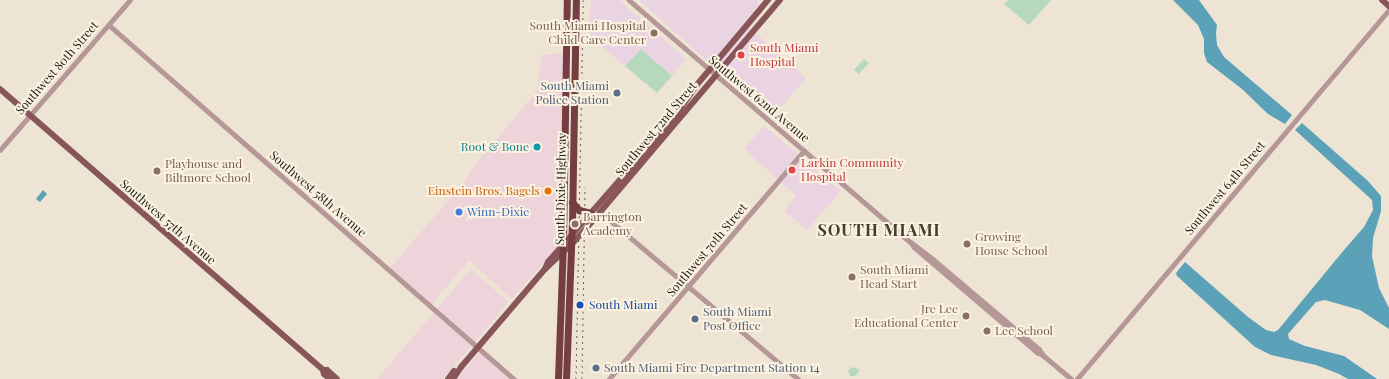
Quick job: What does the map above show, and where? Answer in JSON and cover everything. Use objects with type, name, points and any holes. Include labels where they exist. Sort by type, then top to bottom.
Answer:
[{"type":"highway","name":"South Dixie Highway","points":[[566,379],[567,0]]},
{"type":"highway","name":"South Dixie Highway","points":[[558,379],[563,253],[572,234],[576,0]]},
{"type":"highway","points":[[575,40],[566,50],[575,63]]},
{"type":"highway","points":[[572,202],[579,210],[591,212]]},
{"type":"main road","name":"Southwest 72nd Street","points":[[572,234],[673,119],[710,70],[768,0]]},
{"type":"main road","name":"Southwest 72nd Street","points":[[545,269],[548,262],[600,212],[780,0]]},
{"type":"main road","points":[[1382,0],[1389,6]]},
{"type":"main road","name":"Southwest 57th Avenue","points":[[0,89],[323,370],[324,374],[330,379]]},
{"type":"main road","points":[[600,212],[599,207],[602,200]]},
{"type":"main road","name":"Southwest 72nd Street","points":[[453,379],[461,367],[545,269],[563,253]]},
{"type":"main road","name":"Southwest 72nd Street","points":[[448,379],[461,367]]},
{"type":"main road","name":"Southwest 57th Avenue","points":[[323,370],[327,370],[337,379]]},
{"type":"street","name":"Southwest 80th Street","points":[[0,150],[130,0]]},
{"type":"street","name":"Southwest 62nd Avenue","points":[[629,0],[912,243],[950,272],[1039,349],[1044,356],[1071,379]]},
{"type":"street","name":"Southwest 64th Street","points":[[1077,379],[1389,10]]},
{"type":"street","name":"Southwest 58th Avenue","points":[[108,25],[514,379]]},
{"type":"street","name":"Southwest 70th Street","points":[[609,379],[804,151]]},
{"type":"street","points":[[600,212],[798,379]]},
{"type":"shaded area","points":[[591,0],[619,0],[686,59],[672,76],[641,49],[625,66],[588,35]]},
{"type":"shaded area","name":"South Miami Hospital","points":[[639,0],[757,0],[759,5],[744,23],[806,78],[774,116],[712,61],[706,60]]},
{"type":"shaded area","points":[[563,53],[560,244],[512,299],[469,260],[432,304],[390,268],[466,180],[470,171],[537,91],[542,55]]},
{"type":"shaded area","name":"Larkin Community Hospital","points":[[764,126],[841,191],[807,230],[784,211],[796,196],[744,149]]},
{"type":"shaded area","points":[[471,269],[509,302],[443,379],[377,379]]},
{"type":"shaded area","points":[[478,354],[481,354],[509,379],[457,379]]},
{"type":"green space","points":[[1008,0],[1051,0],[1029,25],[1004,4]]},
{"type":"green space","points":[[641,49],[672,76],[657,93],[625,66]]},
{"type":"green space","points":[[864,59],[869,63],[859,74],[854,70]]},
{"type":"green space","points":[[853,367],[860,370],[855,376],[850,376],[848,370]]},
{"type":"water","points":[[1173,0],[1199,0],[1217,25],[1217,45],[1224,57],[1292,115],[1285,124],[1268,114],[1242,89],[1207,62],[1204,53],[1204,39],[1198,25]]},
{"type":"water","points":[[1302,123],[1368,181],[1381,196],[1381,211],[1373,238],[1372,256],[1379,288],[1389,308],[1389,329],[1360,310],[1325,300],[1316,302],[1288,334],[1289,339],[1305,346],[1344,356],[1377,379],[1348,379],[1316,365],[1271,355],[1255,347],[1177,276],[1176,273],[1185,262],[1248,317],[1266,330],[1274,332],[1278,330],[1364,227],[1373,210],[1372,200],[1295,130]]},
{"type":"water","points":[[43,190],[47,194],[40,202],[36,199]]},
{"type":"railway","points":[[576,379],[583,0]]},
{"type":"railway","points":[[582,379],[585,187]]},
{"type":"place","name":"South Miami Hospital Child Care Center","points":[[654,33]]},
{"type":"place","name":"South Miami Hospital","points":[[741,55]]},
{"type":"place","name":"South Miami Police Station","points":[[617,93]]},
{"type":"place","name":"Root & Bone","points":[[537,147]]},
{"type":"place","name":"Larkin Community Hospital","points":[[792,170]]},
{"type":"place","name":"Playhouse and Biltmore School","points":[[157,171]]},
{"type":"place","name":"Einstein Bros. Bagels","points":[[548,191]]},
{"type":"place","name":"Winn-Dixie","points":[[459,212]]},
{"type":"place","name":"Barrington Academy","points":[[575,224]]},
{"type":"place","name":"Growing House School","points":[[967,244]]},
{"type":"place","name":"South Miami Head Start","points":[[852,277]]},
{"type":"place","name":"South Miami","points":[[580,305]]},
{"type":"place","name":"Jre Lee Educational Center","points":[[966,316]]},
{"type":"place","name":"South Miami Post Office","points":[[695,319]]},
{"type":"place","name":"Lee School","points":[[987,331]]},
{"type":"place","name":"South Miami Fire Department Station 14","points":[[596,368]]},
{"type":"district","name":"SOUTH MIAMI","points":[[879,230]]}]
